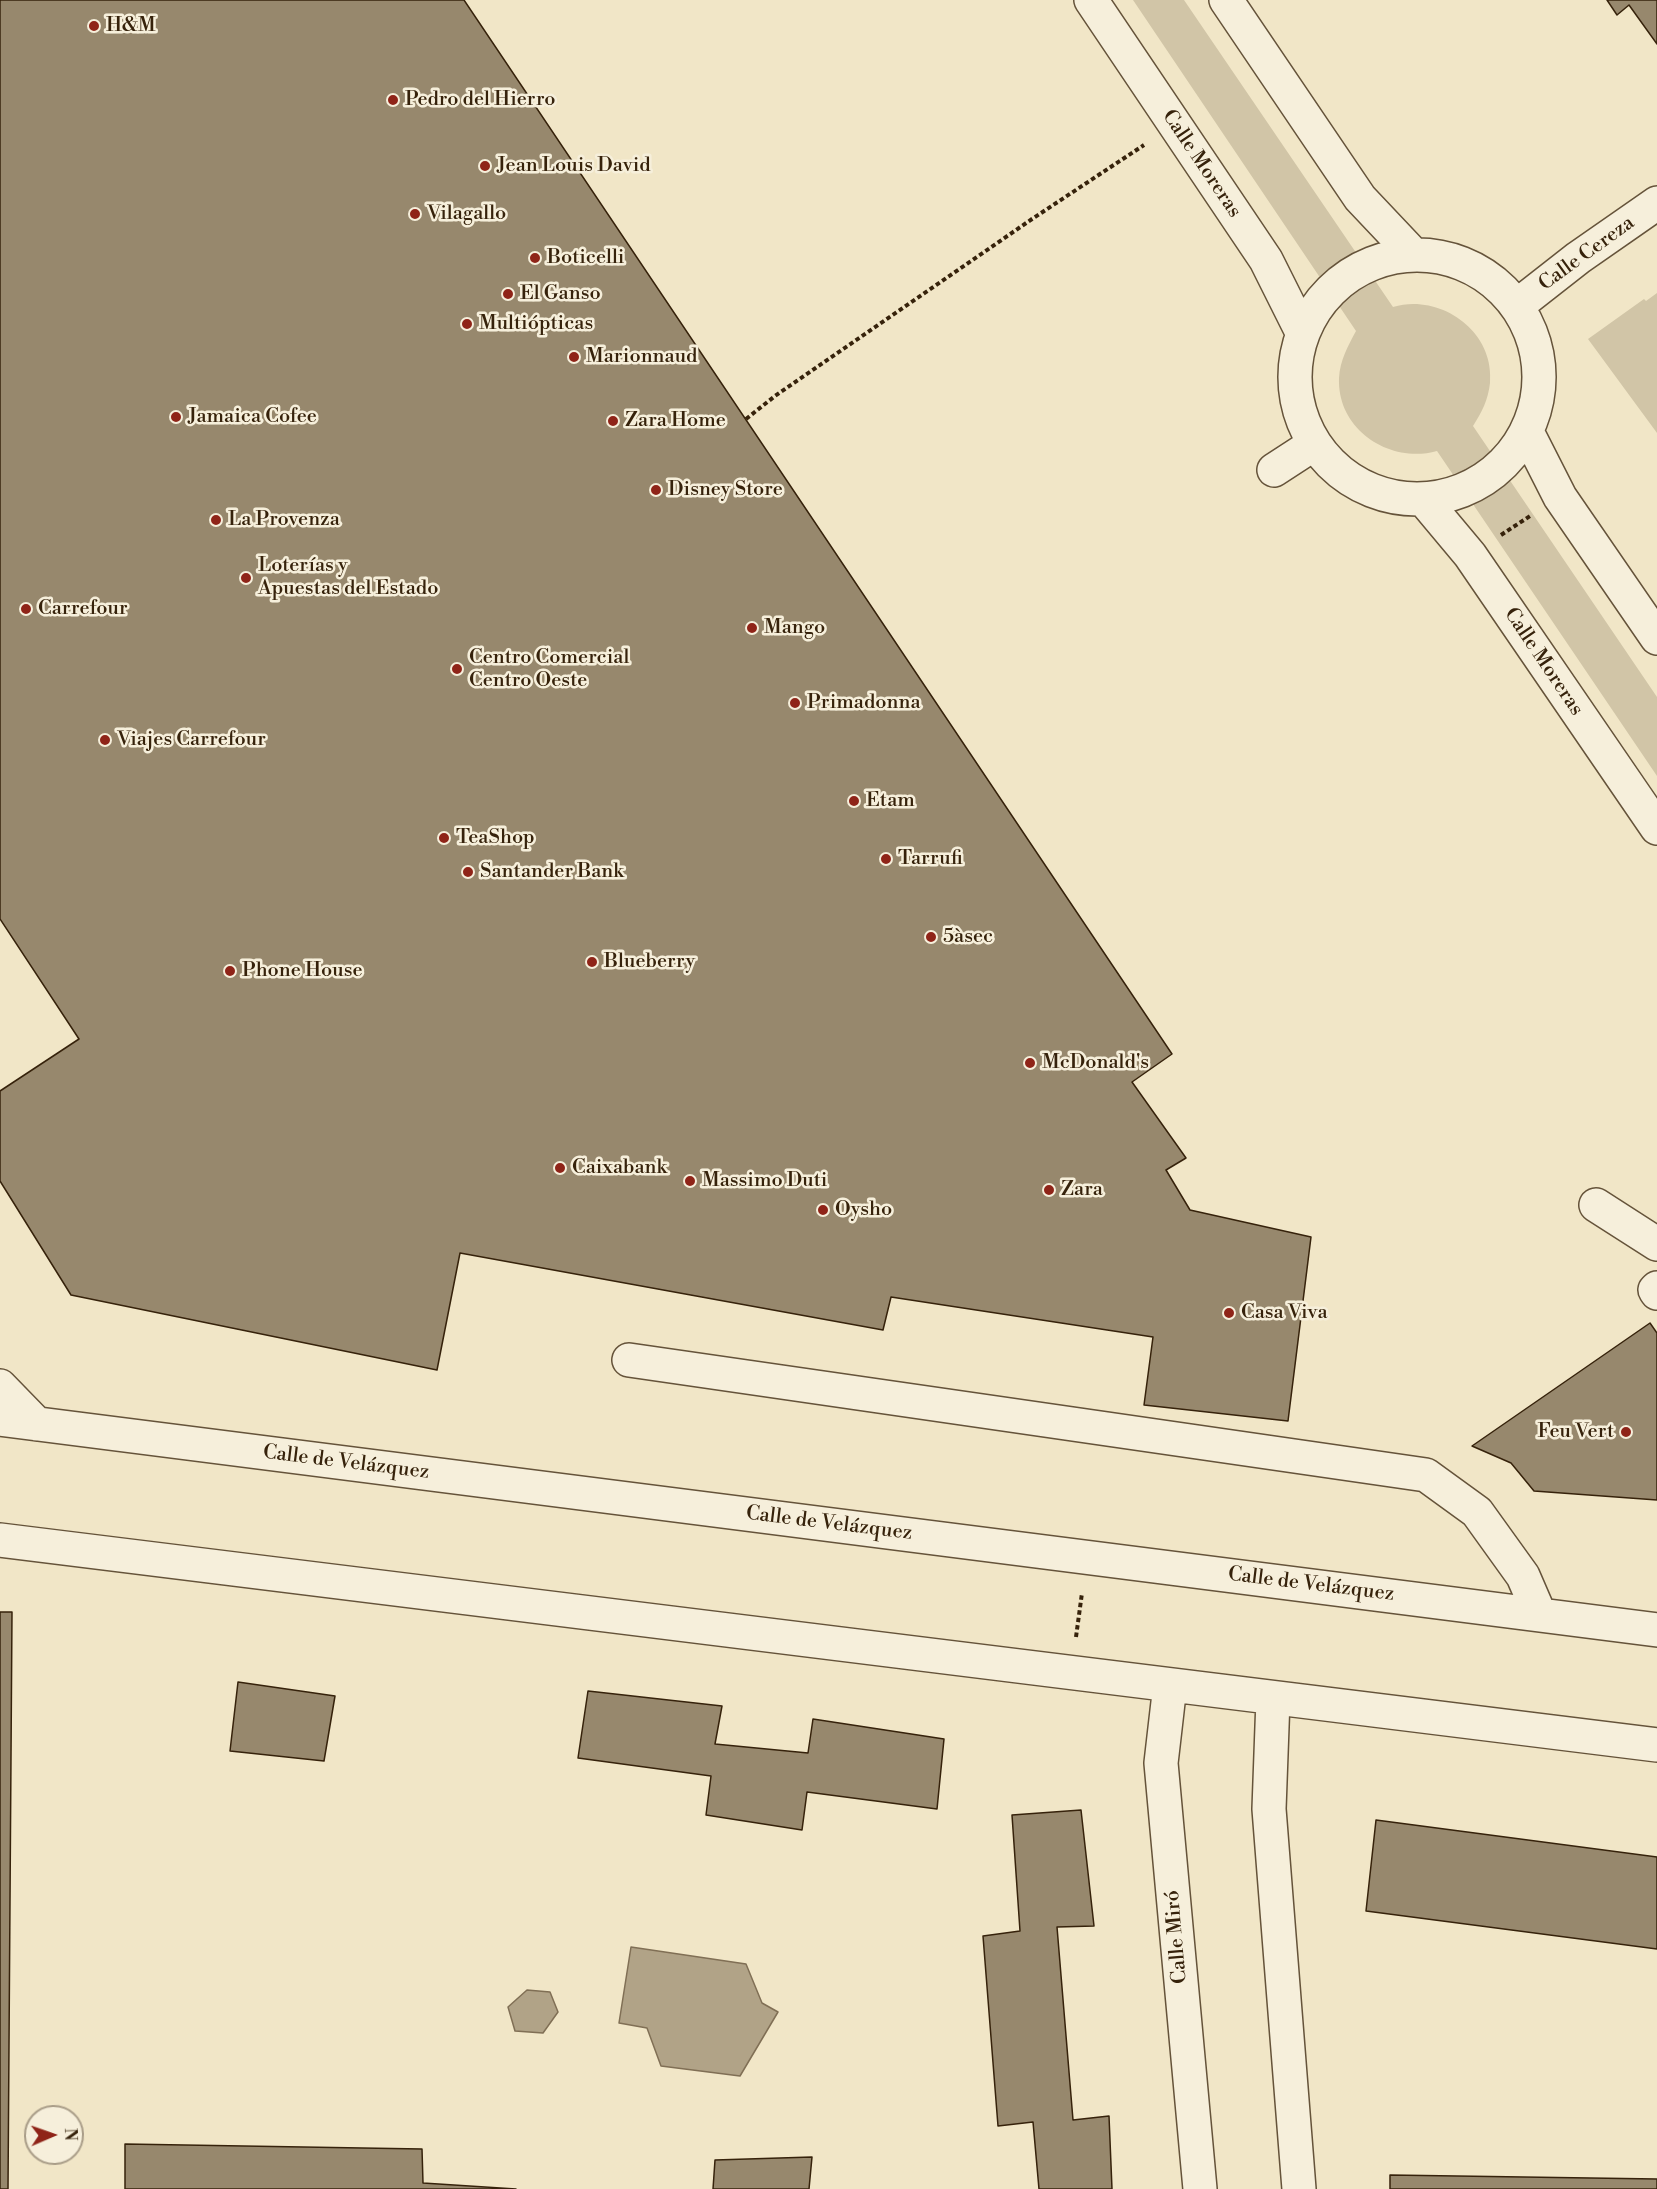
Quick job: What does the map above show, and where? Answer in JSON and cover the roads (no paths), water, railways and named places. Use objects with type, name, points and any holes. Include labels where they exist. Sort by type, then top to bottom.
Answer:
[{"type":"street","name":"Calle Moreras","points":[[1091,0],[1266,260],[1302,332]]},
{"type":"street","points":[[1226,0],[1360,198],[1412,253]]},
{"type":"street","name":"Calle Cereza","points":[[1518,306],[1578,258],[1657,203]]},
{"type":"street","points":[[1412,253],[1453,258],[1489,276],[1518,306],[1533,335],[1540,367],[1538,401],[1527,432],[1502,466],[1466,490],[1424,500],[1392,498],[1362,487],[1335,469],[1314,444],[1301,418],[1294,390],[1295,361],[1302,332],[1327,292],[1366,264],[1412,253]]},
{"type":"street","points":[[1527,432],[1560,497],[1657,638]]},
{"type":"street","points":[[1274,470],[1314,444]]},
{"type":"street","name":"Calle Moreras","points":[[1424,500],[1470,555],[1657,828]]},
{"type":"street","points":[[1596,1205],[1657,1244]]},
{"type":"street","points":[[1657,1288],[1655,1290],[1657,1293]]},
{"type":"street","points":[[629,1360],[1426,1475],[1477,1512],[1523,1576],[1539,1613]]},
{"type":"street","points":[[0,1386],[37,1424]]},
{"type":"street","name":"Calle de Velázquez","points":[[0,1419],[1539,1613],[1657,1630]]},
{"type":"street","points":[[0,1540],[1657,1745]]},
{"type":"street","name":"Calle Miró","points":[[1170,1685],[1161,1763],[1200,2189]]},
{"type":"street","points":[[1273,1699],[1269,1809],[1299,2189]]},
{"type":"place","name":"H&M","points":[[94,26]]},
{"type":"place","name":"Pedro del Hierro","points":[[393,100]]},
{"type":"place","name":"Jean Louis David","points":[[485,166]]},
{"type":"place","name":"Vilagallo","points":[[415,214]]},
{"type":"place","name":"Boticelli","points":[[535,258]]},
{"type":"place","name":"El Ganso","points":[[508,294]]},
{"type":"place","name":"Multiópticas","points":[[467,324]]},
{"type":"place","name":"Marionnaud","points":[[574,357]]},
{"type":"place","name":"Jamaica Cofee","points":[[176,417]]},
{"type":"place","name":"Zara Home","points":[[613,421]]},
{"type":"place","name":"Disney Store","points":[[656,490]]},
{"type":"place","name":"La Provenza","points":[[216,520]]},
{"type":"place","name":"Loterías y Apuestas del Estado","points":[[246,578]]},
{"type":"place","name":"Carrefour","points":[[26,609]]},
{"type":"place","name":"Mango","points":[[752,628]]},
{"type":"place","name":"Centro Comercial Centro Oeste","points":[[457,669]]},
{"type":"place","name":"Primadonna","points":[[795,703]]},
{"type":"place","name":"Viajes Carrefour","points":[[105,740]]},
{"type":"place","name":"Etam","points":[[854,801]]},
{"type":"place","name":"TeaShop","points":[[444,838]]},
{"type":"place","name":"Tarrufi","points":[[886,859]]},
{"type":"place","name":"Santander Bank","points":[[468,872]]},
{"type":"place","name":"5àsec","points":[[931,937]]},
{"type":"place","name":"Blueberry","points":[[592,962]]},
{"type":"place","name":"Phone House","points":[[230,971]]},
{"type":"place","name":"McDonald's","points":[[1030,1063]]},
{"type":"place","name":"Caixabank","points":[[560,1168]]},
{"type":"place","name":"Massimo Duti","points":[[690,1181]]},
{"type":"place","name":"Zara","points":[[1049,1190]]},
{"type":"place","name":"Oysho","points":[[823,1210]]},
{"type":"place","name":"Casa Viva","points":[[1229,1313]]},
{"type":"place","name":"Feu Vert","points":[[1626,1432]]}]
